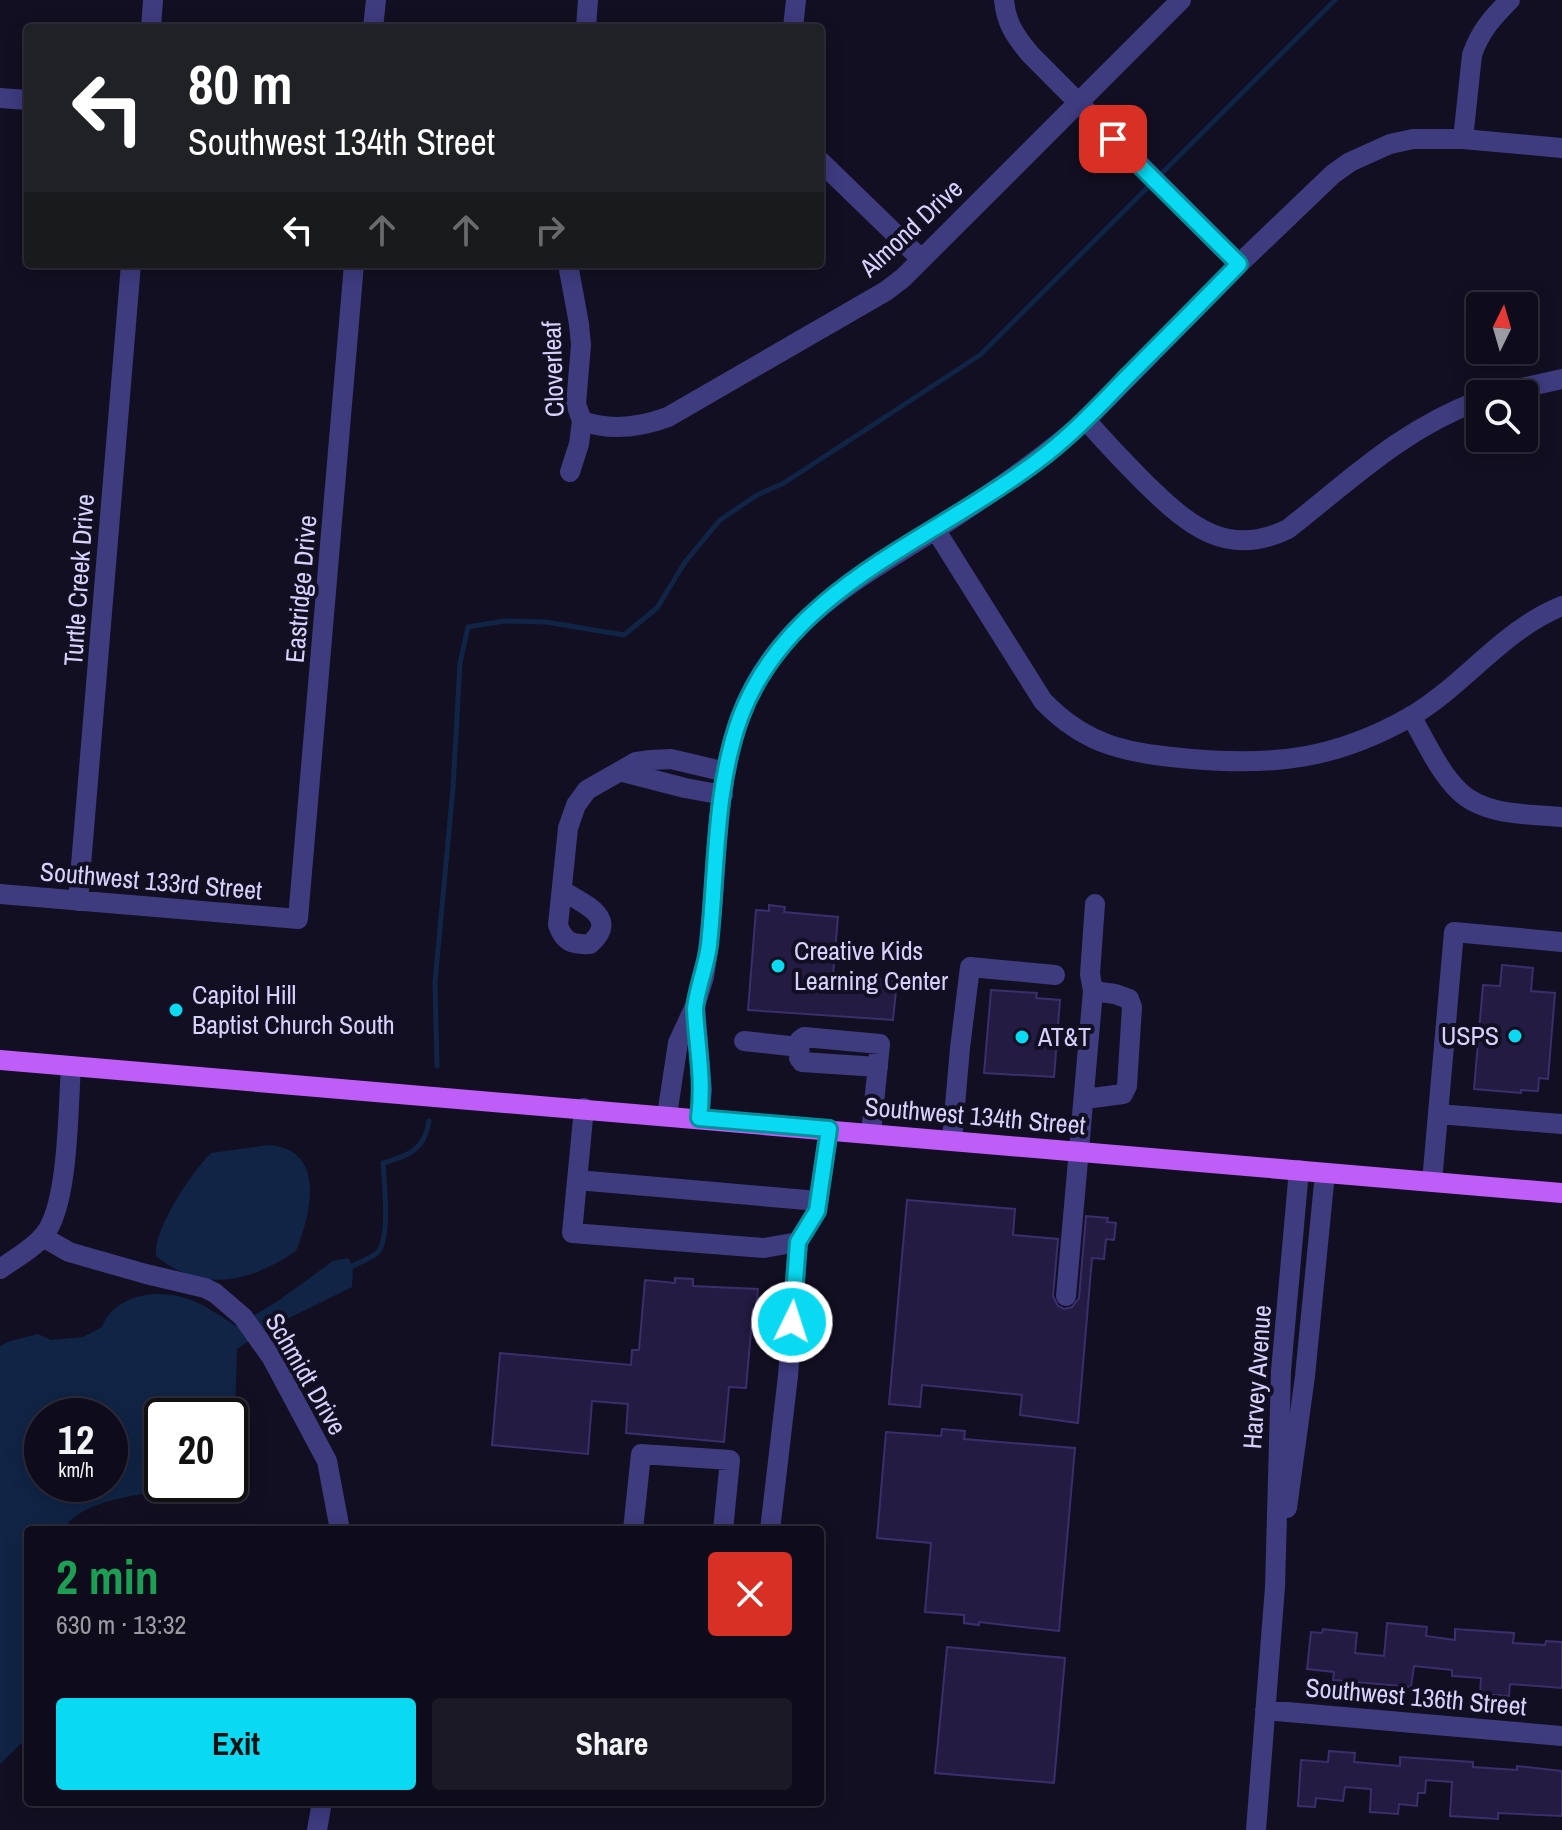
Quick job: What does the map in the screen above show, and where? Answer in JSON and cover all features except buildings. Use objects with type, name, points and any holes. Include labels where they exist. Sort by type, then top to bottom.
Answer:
[{"type":"main road","name":"Southwest 134th Street","points":[[0,1060],[1562,1193]]},
{"type":"street","points":[[151,24],[153,0]]},
{"type":"street","points":[[373,24],[376,0]]},
{"type":"street","points":[[586,24],[588,0]]},
{"type":"street","points":[[793,24],[796,0]]},
{"type":"street","points":[[1004,0],[1006,19],[1014,35],[1078,104],[1239,264]]},
{"type":"street","name":"Almond Drive","points":[[582,421],[615,427],[668,417],[886,291],[1181,0]]},
{"type":"street","points":[[1463,139],[1476,41],[1482,30],[1510,0]]},
{"type":"street","points":[[0,98],[24,100]]},
{"type":"street","points":[[667,1115],[678,1043],[695,1006],[709,949],[726,772],[739,720],[779,650],[800,623],[857,578],[1034,464],[1086,420],[1239,264],[1333,174],[1350,162],[1390,144],[1413,139],[1463,139],[1562,148]]},
{"type":"street","points":[[824,165],[921,259]]},
{"type":"street","name":"Turtle Creek Drive","points":[[78,901],[131,268]]},
{"type":"street","name":"Eastridge Drive","points":[[298,919],[354,268]]},
{"type":"street","name":"Cloverleaf","points":[[569,268],[581,345],[576,404],[582,421],[570,472]]},
{"type":"street","points":[[1538,384],[1562,379]]},
{"type":"street","points":[[1086,420],[1107,445],[1187,521],[1209,534],[1240,541],[1273,537],[1288,529],[1394,443],[1429,422],[1466,406]]},
{"type":"street","points":[[935,529],[1043,701],[1077,730],[1109,747],[1147,755],[1264,762],[1354,744],[1411,716],[1445,692],[1524,624],[1562,606]]},
{"type":"street","points":[[1411,716],[1450,781],[1468,799],[1499,810],[1562,817]]},
{"type":"street","points":[[563,891],[564,855],[576,805],[587,790],[636,762],[671,759],[726,772]]},
{"type":"street","points":[[623,772],[723,795]]},
{"type":"street","name":"Southwest 133rd Street","points":[[0,894],[298,919]]},
{"type":"street","points":[[1066,1296],[1093,991],[1090,974],[1095,904]]},
{"type":"street","points":[[1432,1182],[1454,932],[1562,942]]},
{"type":"street","points":[[952,1140],[970,967],[1055,975]]},
{"type":"street","points":[[1085,1099],[1115,1097],[1123,1094],[1127,1086],[1132,1007],[1129,999],[1093,991]]},
{"type":"street","points":[[695,1006],[702,1090],[699,1118]]},
{"type":"street","points":[[744,1041],[799,1047],[804,1037],[879,1043],[871,1133]]},
{"type":"street","points":[[0,1269],[43,1237],[56,1212],[61,1189],[71,1066]]},
{"type":"street","points":[[584,1108],[572,1233],[764,1248],[798,1242]]},
{"type":"street","points":[[1438,1114],[1562,1124]]},
{"type":"street","points":[[770,1526],[788,1376],[798,1242],[817,1211],[829,1129]]},
{"type":"street","name":"Harvey Avenue","points":[[1256,1830],[1275,1587],[1281,1371],[1299,1170]]},
{"type":"street","name":"Harvey Avenue","points":[[1275,1587],[1297,1444],[1325,1173]]},
{"type":"street","points":[[577,1180],[818,1201]]},
{"type":"street","name":"Schmidt Drive","points":[[43,1237],[69,1252],[205,1288],[243,1317],[260,1340],[327,1461],[339,1526]]},
{"type":"street","points":[[633,1526],[641,1454],[730,1460],[723,1526]]},
{"type":"street","name":"Southwest 136th Street","points":[[1265,1710],[1562,1736]]},
{"type":"street","points":[[317,1830],[321,1806]]},
{"type":"water","points":[[269,1145],[287,1149],[300,1158],[307,1171],[309,1202],[296,1251],[262,1270],[226,1279],[191,1276],[156,1256],[167,1217],[184,1187],[211,1153]]},
{"type":"water","points":[[348,1258],[353,1266],[352,1287],[267,1329],[237,1349],[236,1398],[144,1398],[144,1494],[128,1497],[128,1398],[24,1398],[24,1502],[105,1502],[81,1512],[67,1526],[24,1526],[24,1741],[0,1764],[0,1346],[38,1334],[51,1340],[83,1337],[102,1327],[108,1316],[128,1300],[153,1294],[191,1300],[236,1326],[278,1301],[333,1261]]},
{"type":"waterway","points":[[1158,177],[1335,0]]},
{"type":"waterway","points":[[437,1066],[435,982],[453,788],[460,663],[468,627],[504,621],[546,622],[624,635],[657,608],[685,562],[720,520],[757,495],[784,483],[980,355],[1151,184]]},
{"type":"waterway","points":[[353,1266],[375,1255],[384,1236],[383,1163],[414,1150],[424,1139],[429,1121]]},
{"type":"place","name":"Creative Kids Learning Center","points":[[778,966]]},
{"type":"place","name":"Capitol Hill Baptist Church South","points":[[176,1010]]},
{"type":"place","name":"USPS","points":[[1515,1036]]},
{"type":"place","name":"AT&T","points":[[1022,1037]]},
{"type":"route","points":[[792,1322],[798,1242],[817,1211],[829,1129],[699,1118],[701,1057],[695,1006],[709,949],[723,789],[739,720],[756,685],[800,623],[857,578],[1034,464],[1086,420],[1239,264],[1113,139]]}]
